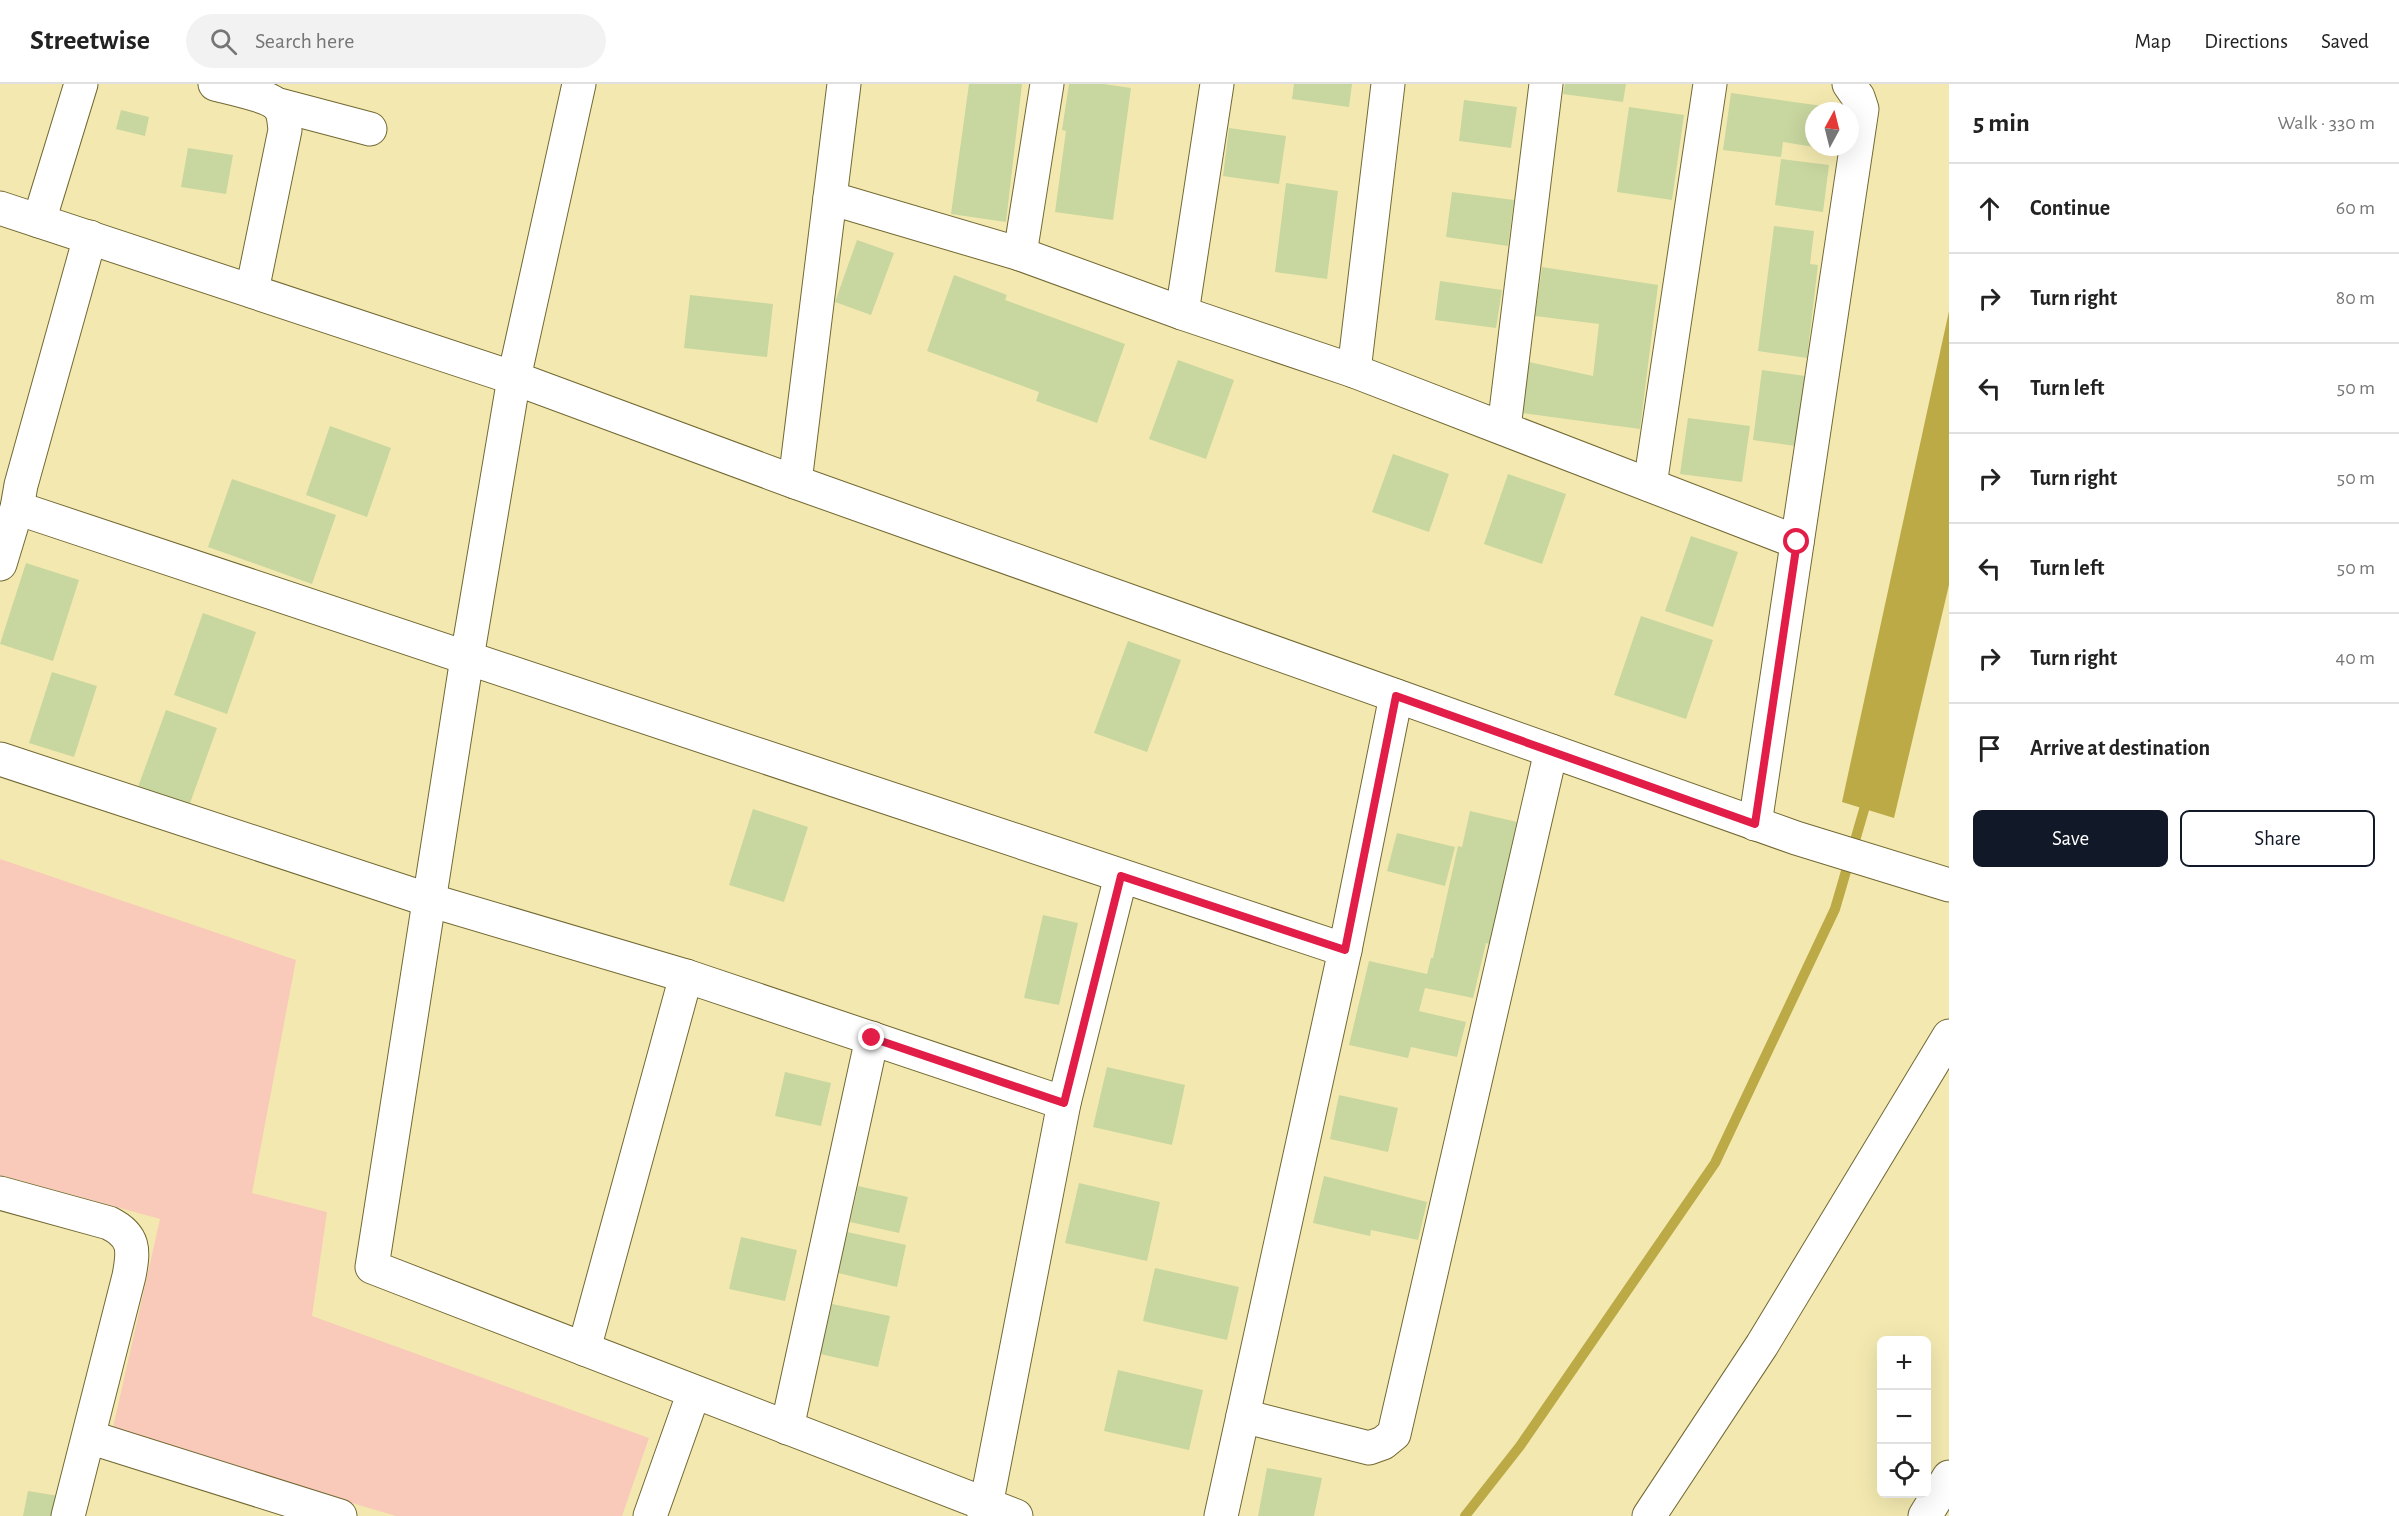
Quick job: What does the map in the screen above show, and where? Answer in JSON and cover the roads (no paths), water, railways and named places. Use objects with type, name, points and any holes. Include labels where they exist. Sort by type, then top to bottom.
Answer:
[{"type":"street","points":[[39,221],[81,84]]},
{"type":"street","points":[[215,84],[279,105],[370,129]]},
{"type":"street","points":[[579,84],[514,378],[467,658],[372,1267],[787,1428],[995,1512],[1064,1103],[1121,876]]},
{"type":"street","points":[[795,482],[844,84]]},
{"type":"street","points":[[1020,254],[1047,84]]},
{"type":"street","points":[[1182,314],[1217,84]]},
{"type":"street","points":[[1354,370],[1388,84]]},
{"type":"street","points":[[1504,428],[1546,84]]},
{"type":"street","points":[[1650,485],[1710,84]]},
{"type":"street","points":[[1755,824],[1862,110],[1858,97],[1850,84]]},
{"type":"street","points":[[252,291],[285,130],[279,105]]},
{"type":"street","points":[[830,198],[1020,254],[1182,314],[1354,370],[1797,542]]},
{"type":"street","points":[[0,208],[514,378],[795,482],[1755,824],[1949,885]]},
{"type":"street","points":[[0,564],[90,237]]},
{"type":"street","points":[[17,508],[1345,950]]},
{"type":"street","points":[[1221,1516],[1345,950],[1396,696]]},
{"type":"street","points":[[1243,1416],[1369,1448],[1383,1443],[1394,1434],[1551,751]]},
{"type":"street","points":[[0,759],[429,900],[686,976],[1064,1103]]},
{"type":"street","points":[[584,1349],[686,976]]},
{"type":"street","points":[[1649,1516],[1762,1345],[1949,1036]]},
{"type":"street","points":[[787,1428],[872,1038]]},
{"type":"street","points":[[2,1203],[109,1223],[121,1228],[132,1246],[129,1276],[68,1516]]},
{"type":"street","points":[[650,1516],[694,1392]]},
{"type":"street","points":[[89,1437],[340,1516]]},
{"type":"street","points":[[1925,1516],[1949,1476]]},
{"type":"waterway","points":[[1465,1516],[1520,1446],[1715,1163],[1835,909],[1868,796]]}]
